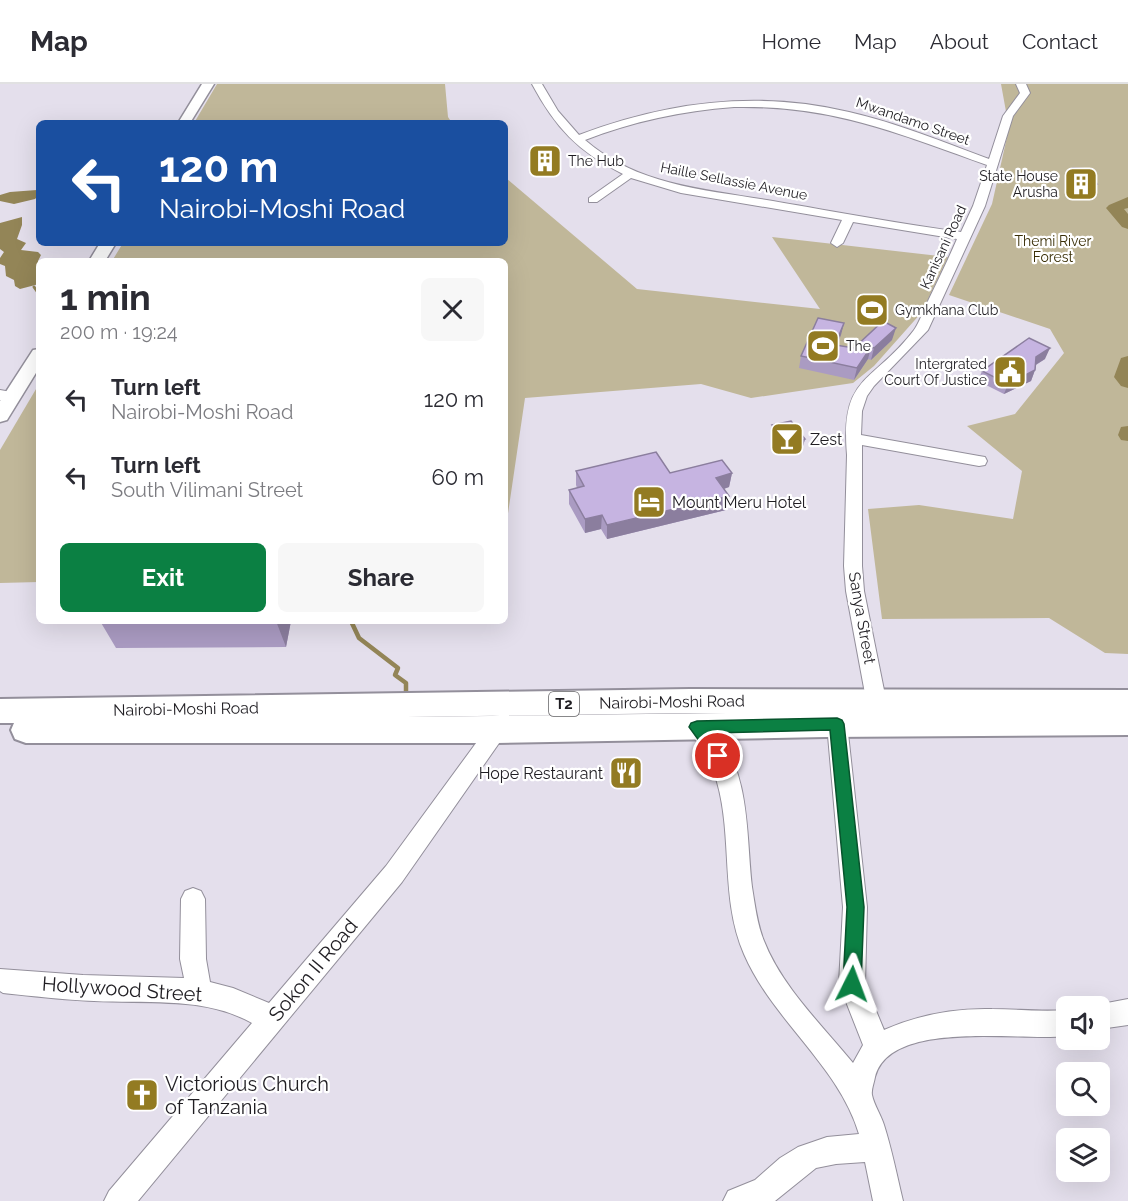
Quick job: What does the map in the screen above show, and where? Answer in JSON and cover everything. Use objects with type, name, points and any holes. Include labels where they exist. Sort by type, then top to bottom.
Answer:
[{"type":"highway","name":"Nairobi-Moshi Road","points":[[0,711],[690,701],[879,712],[1128,722]]},
{"type":"highway","name":"Nairobi-Moshi Road","points":[[0,730],[497,730],[837,724],[879,712],[1128,702]]},
{"type":"main road","points":[[186,120],[208,84]]},
{"type":"main road","points":[[0,416],[6,396],[36,358]]},
{"type":"street","name":"Haille Sellassie Avenue","points":[[537,84],[555,116],[576,140],[629,173],[693,191],[848,219],[964,236]]},
{"type":"street","name":"Kanisani Road","points":[[855,476],[852,438],[854,406],[864,387],[907,347],[921,330],[979,206],[1008,117],[1025,93],[1021,84]]},
{"type":"street","name":"Mwandamo Street","points":[[576,140],[640,117],[679,110],[721,105],[781,104],[848,115],[993,164]]},
{"type":"street","points":[[593,200],[619,184],[629,173]]},
{"type":"street","points":[[837,243],[848,219]]},
{"type":"street","points":[[852,438],[979,460]]},
{"type":"street","name":"Sanya Street","points":[[855,476],[855,591],[879,712]]},
{"type":"street","points":[[837,724],[855,907],[852,984],[878,1049]]},
{"type":"street","points":[[697,727],[712,744],[724,771],[732,813],[744,913],[754,949],[777,987],[850,1081],[874,1131],[888,1201]]},
{"type":"street","name":"Sokon II Road","points":[[119,1201],[394,874],[497,730]]},
{"type":"street","points":[[193,898],[193,959],[199,993]]},
{"type":"street","name":"Hollywood Street","points":[[3,980],[60,986],[159,988],[224,996],[255,1009],[271,1019]]},
{"type":"street","points":[[1110,1015],[1128,1012]]},
{"type":"street","points":[[857,1096],[868,1060],[878,1049],[893,1039],[911,1032],[980,1022],[1031,1025],[1056,1024]]},
{"type":"street","points":[[738,1201],[757,1197],[768,1191],[789,1170],[816,1154],[842,1149],[876,1148]]},
{"type":"green space","points":[[217,84],[445,84],[450,120],[196,120]]},
{"type":"green space","name":"Themi River Forest","points":[[1001,84],[1128,84],[1128,654],[1105,653],[1049,618],[882,619],[868,509],[919,505],[1013,519],[1022,471],[967,426],[1015,414],[1064,353],[1050,329],[949,295],[992,204],[1009,128]]},
{"type":"green space","points":[[508,180],[637,289],[820,309],[772,237],[948,257],[922,312],[874,366],[853,383],[751,398],[701,384],[525,398],[508,513],[508,258],[114,258],[121,246],[508,246]]},
{"type":"green space","points":[[36,389],[36,582],[0,583],[0,450]]},
{"type":"shaded area","points":[[36,190],[36,198],[14,204],[0,201],[0,195]]},
{"type":"shaded area","points":[[22,217],[17,239],[26,243],[21,250],[38,252],[41,255],[40,258],[36,258],[36,285],[20,289],[15,286],[14,280],[6,276],[5,266],[0,264],[0,258],[4,252],[0,249],[0,223]]},
{"type":"building","points":[[1073,168],[1088,169],[1097,184],[1083,183]]},
{"type":"building","points":[[818,318],[844,323],[835,345],[854,348],[883,321],[896,328],[874,348],[871,347],[857,368],[801,356]]},
{"type":"building","points":[[1029,338],[1050,348],[1036,357],[1035,370],[1008,384],[982,371]]},
{"type":"building","points":[[791,421],[805,439],[786,443],[772,425]]},
{"type":"building","name":"Mount Meru Hotel","points":[[656,452],[670,473],[722,460],[732,473],[716,478],[729,496],[607,525],[602,515],[585,519],[569,490],[584,486],[576,471]]},
{"type":"waterway","points":[[1128,202],[1114,208],[1128,224]]},
{"type":"waterway","points":[[1128,362],[1124,377],[1128,382]]},
{"type":"waterway","points":[[352,624],[359,638],[398,668],[395,675],[406,683],[406,694]]},
{"type":"place","name":"The Hub","points":[[545,161]]},
{"type":"place","name":"State House Arusha","points":[[1081,184]]},
{"type":"place","name":"Gymkhana Club","points":[[872,310]]},
{"type":"place","name":"The","points":[[823,346]]},
{"type":"place","name":"Intergrated Court Of Justice","points":[[1010,372]]},
{"type":"place","name":"Zest","points":[[787,439]]},
{"type":"place","name":"Mount Meru Hotel","points":[[649,502]]},
{"type":"place","name":"Hope Restaurant","points":[[626,773]]},
{"type":"place","name":"Victorious Church of Tanzania","points":[[142,1095]]},
{"type":"route","points":[[718,756],[712,744],[697,727],[837,724],[855,907],[852,984]]}]
